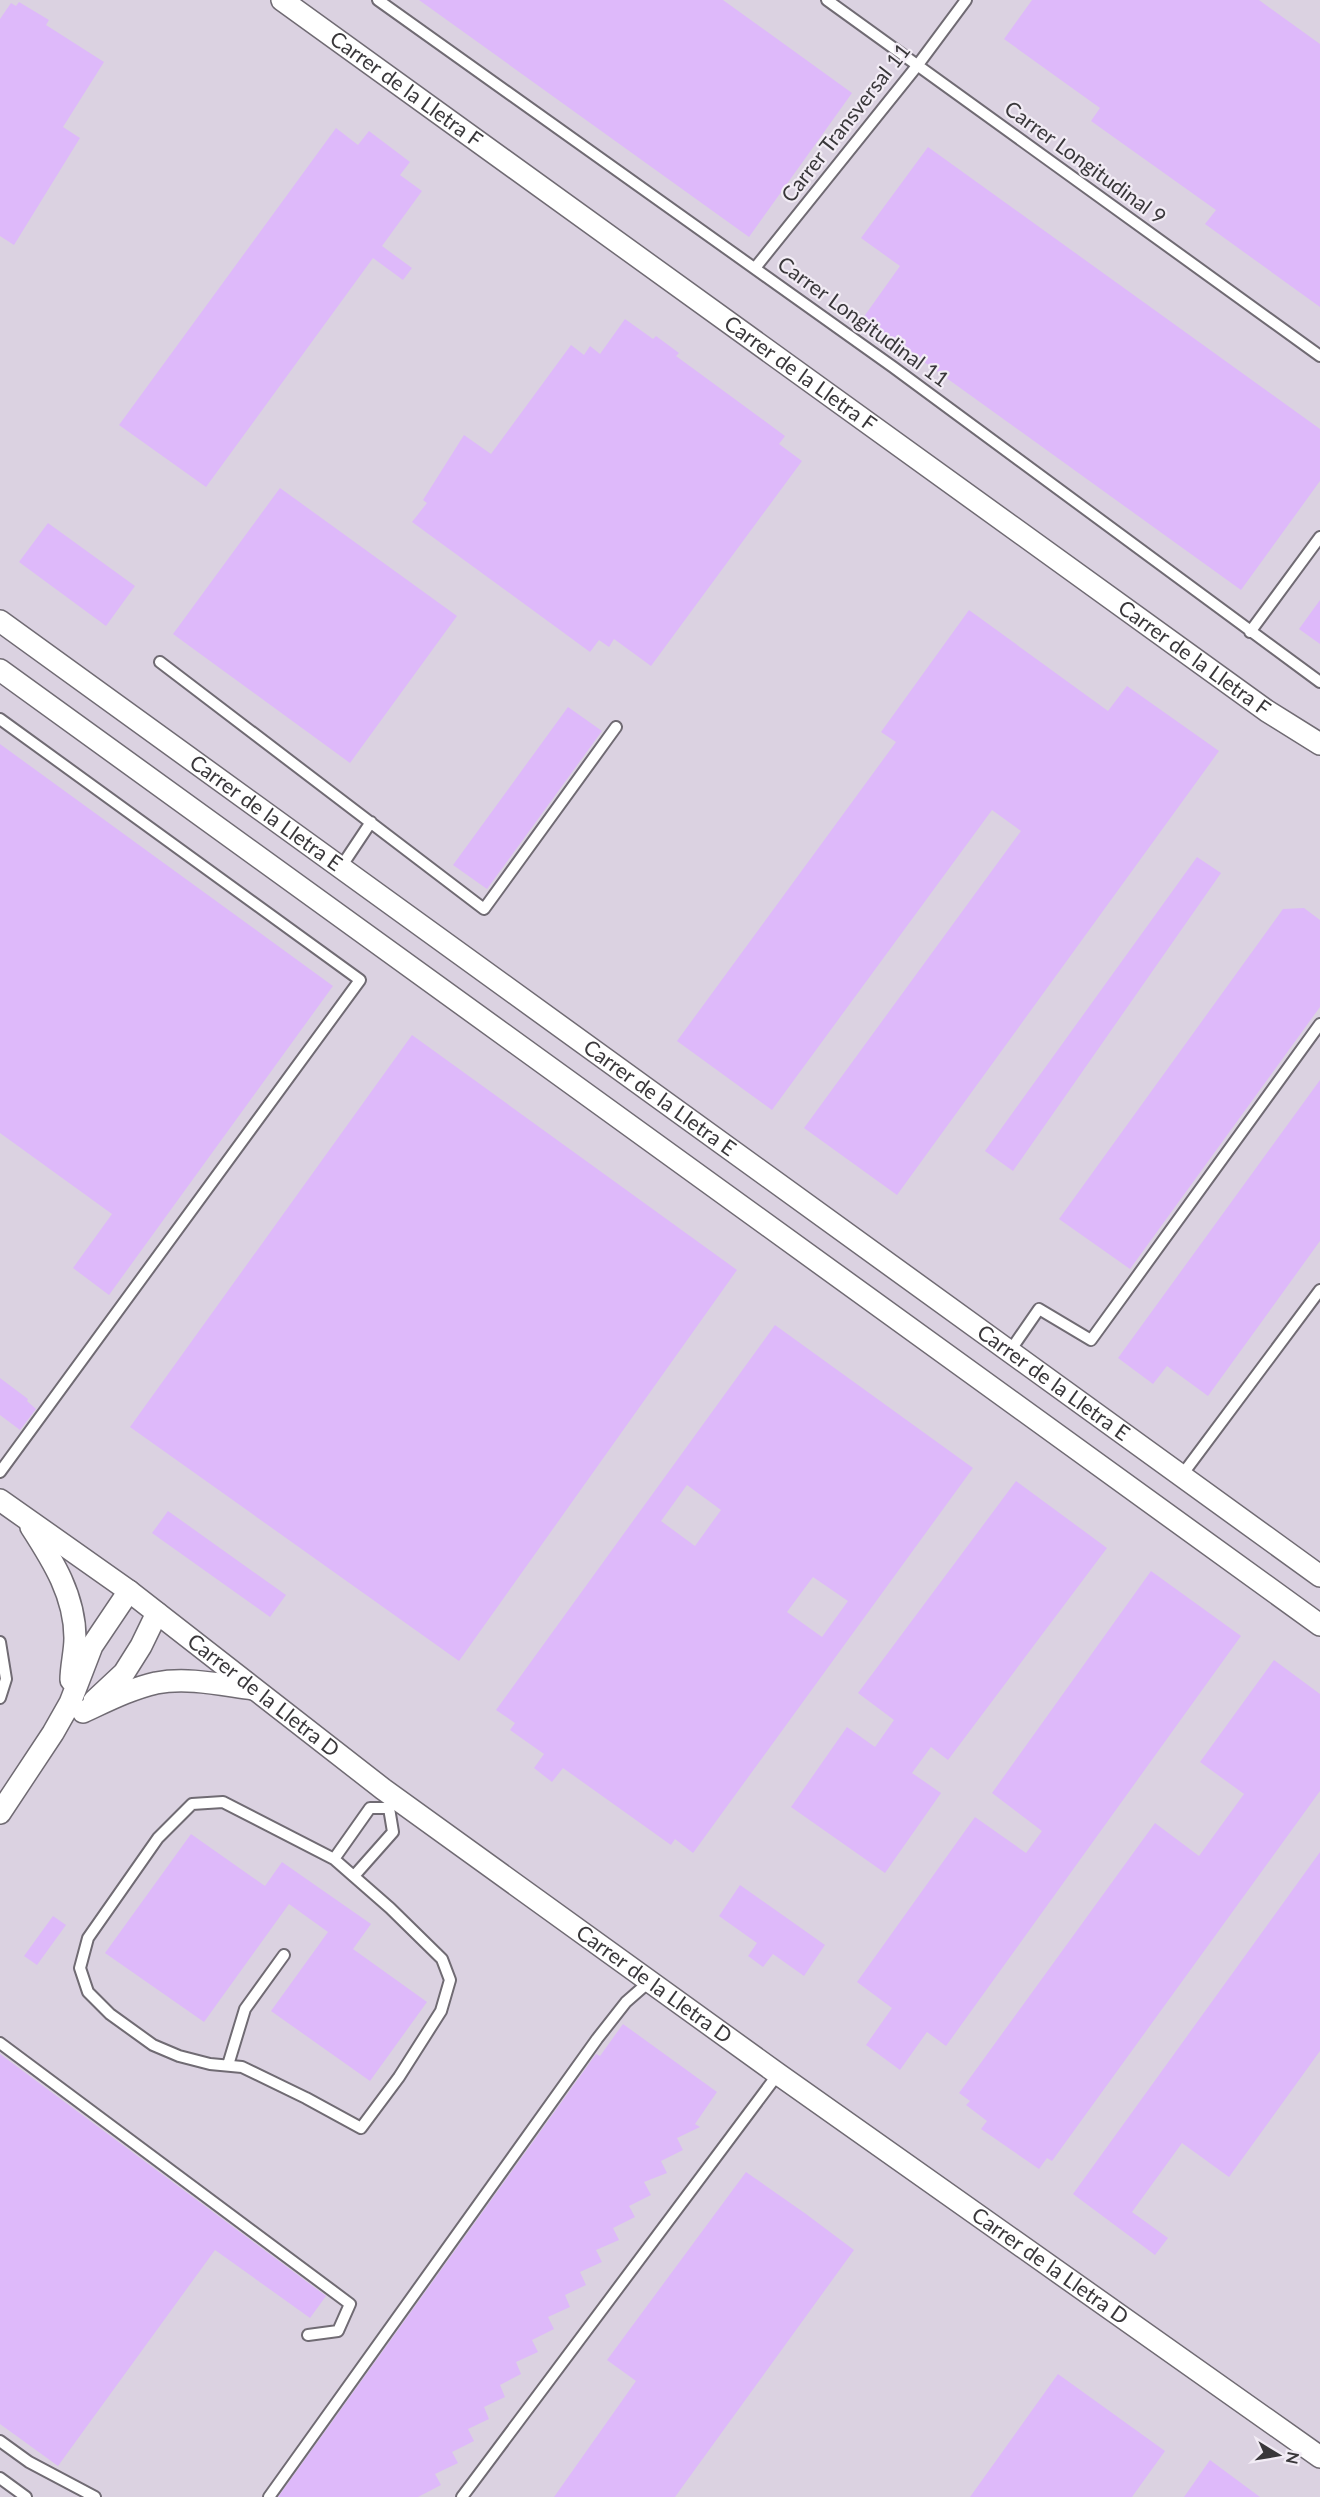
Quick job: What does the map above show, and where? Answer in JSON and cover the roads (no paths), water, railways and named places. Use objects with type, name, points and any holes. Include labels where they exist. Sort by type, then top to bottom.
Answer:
[{"type":"street","name":"Carrer de la Lletra F","points":[[282,0],[1258,704],[1320,744]]},
{"type":"street","name":"Carrer de la Lletra E","points":[[0,621],[1320,1576]]},
{"type":"street","name":"Carrer de la Lletra E","points":[[0,670],[1320,1625]]},
{"type":"street","name":"Carrer de la Lletra D","points":[[0,1500],[129,1591],[254,1689],[393,1803],[650,1981],[1320,2457]]},
{"type":"street","points":[[26,1519],[57,1568],[70,1605],[75,1638],[76,1707]]},
{"type":"street","points":[[76,1707],[92,1646],[129,1591]]},
{"type":"street","points":[[0,1813],[53,1733],[76,1707],[124,1673],[157,1613]]},
{"type":"street","points":[[76,1707],[158,1683],[190,1681],[254,1689]]},
{"type":"lane","name":"Carrer Longitudinal 11","points":[[378,0],[893,367],[1320,682]]},
{"type":"lane","name":"Carrer Longitudinal 9","points":[[827,0],[1320,356]]},
{"type":"lane","name":"Carrer Transversal 11","points":[[755,268],[917,66],[966,0]]},
{"type":"lane","points":[[1250,632],[1320,537]]},
{"type":"lane","points":[[160,662],[484,909],[616,727]]},
{"type":"lane","points":[[0,719],[360,980],[0,1472]]},
{"type":"lane","points":[[341,867],[370,822]]},
{"type":"lane","points":[[1010,1351],[1039,1309],[1091,1340],[1320,1024]]},
{"type":"lane","points":[[1182,1475],[1320,1290]]},
{"type":"lane","points":[[0,1642],[6,1679],[0,1698]]},
{"type":"lane","points":[[223,1802],[333,1859],[390,1908],[442,1959],[450,1980],[441,2011],[399,2077],[361,2128],[242,2067],[210,2064],[179,2056],[153,2045],[110,2014],[88,1992],[80,1968],[88,1938],[158,1838],[192,1804],[223,1802]]},
{"type":"lane","points":[[333,1859],[370,1808],[393,1803],[393,1832],[354,1876]]},
{"type":"lane","points":[[228,2066],[245,2009],[284,1955]]},
{"type":"lane","points":[[268,2497],[597,2039],[626,2002],[650,1981]]},
{"type":"lane","points":[[0,2043],[350,2304],[338,2331],[308,2335]]},
{"type":"lane","points":[[462,2497],[778,2074]]},
{"type":"lane","points":[[0,2441],[29,2462],[94,2497]]},
{"type":"lane","points":[[0,2478],[26,2497]]}]
